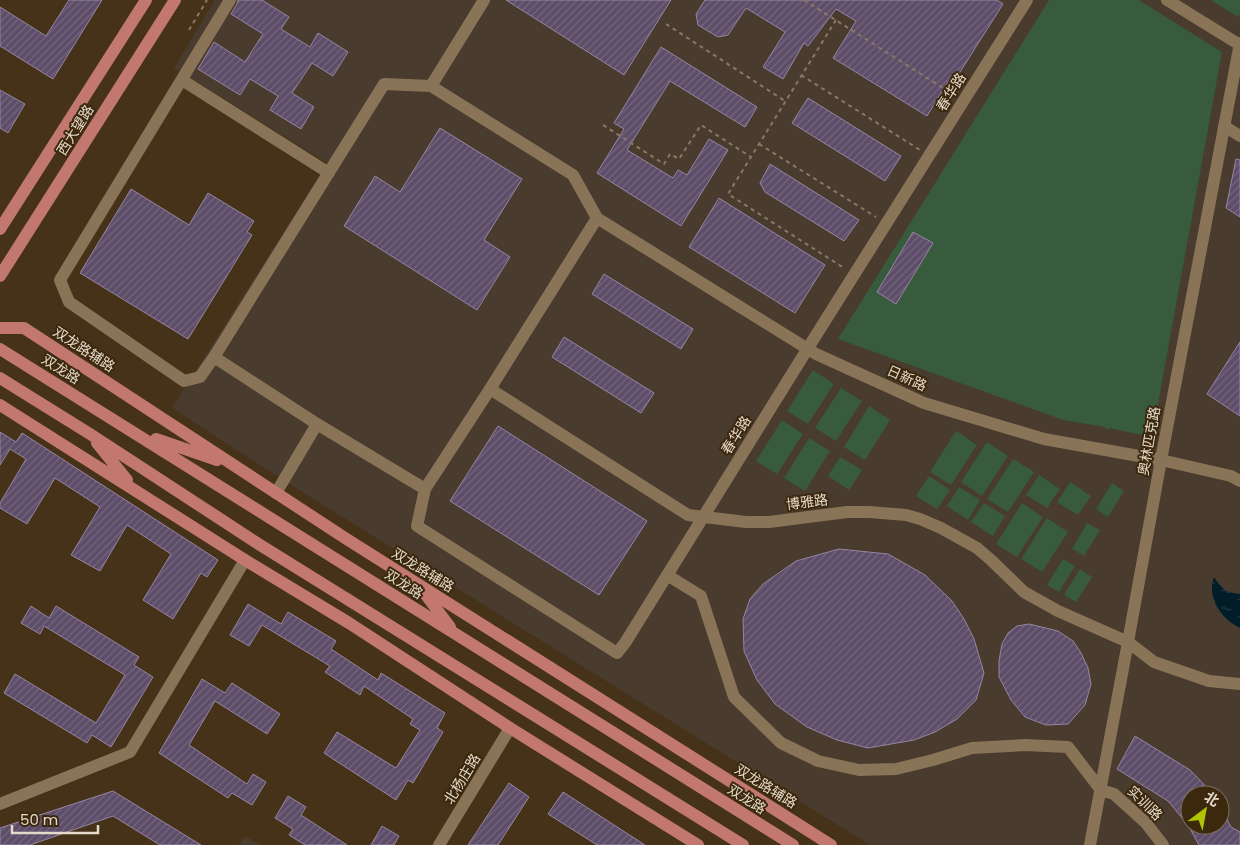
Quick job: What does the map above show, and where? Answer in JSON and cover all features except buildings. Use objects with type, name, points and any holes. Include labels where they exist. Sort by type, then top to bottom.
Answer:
[{"type":"main road","name":"西大望路","points":[[0,229],[146,0]]},
{"type":"main road","name":"西大望路","points":[[0,276],[175,0]]},
{"type":"main road","name":"双龙路辅路","points":[[0,328],[24,328],[416,583],[830,845]]},
{"type":"main road","name":"双龙路","points":[[0,349],[792,845]]},
{"type":"main road","points":[[0,378],[257,543],[743,845]]},
{"type":"main road","points":[[0,405],[245,560],[349,623],[510,728],[694,844]]},
{"type":"main road","points":[[134,432],[235,466]]},
{"type":"main road","points":[[90,434],[134,489]]},
{"type":"main road","points":[[416,583],[456,635]]},
{"type":"street","points":[[214,357],[317,424],[425,489],[597,218],[573,174],[430,86],[384,84],[214,357],[200,376],[184,381],[68,302],[60,280],[230,0]]},
{"type":"street","points":[[430,86],[484,0]]},
{"type":"street","name":"春华路","points":[[425,489],[417,526],[617,653],[1027,0]]},
{"type":"street","points":[[1167,0],[1240,44]]},
{"type":"street","name":"奥林匹克路","points":[[1090,845],[1240,44]]},
{"type":"street","points":[[182,80],[329,173]]},
{"type":"street","points":[[1224,126],[1240,136]]},
{"type":"street","name":"日新路","points":[[597,218],[807,349],[924,403],[1044,439],[1161,460],[1231,476],[1240,480]]},
{"type":"street","name":"博雅路","points":[[490,388],[688,514],[746,522],[769,522],[847,512],[898,514],[920,519],[942,528],[977,548],[1024,592],[1037,600],[1128,642],[1154,662],[1209,681],[1240,684]]},
{"type":"street","points":[[276,493],[317,424]]},
{"type":"street","points":[[0,804],[130,752],[245,560]]},
{"type":"street","points":[[667,576],[701,596],[734,697],[781,743],[818,761],[859,770],[896,769],[972,748],[1026,745],[1068,747],[1100,790]]},
{"type":"street","name":"北杨庄路","points":[[439,845],[510,728]]},
{"type":"street","name":"实训路","points":[[1100,790],[1114,794],[1146,823],[1163,845]]},
{"type":"path","points":[[189,30],[208,0]]},
{"type":"path","points":[[804,0],[964,101]]},
{"type":"path","points":[[836,20],[728,194],[854,275]]},
{"type":"path","points":[[666,24],[786,101]]},
{"type":"path","points":[[801,75],[929,155]]},
{"type":"path","points":[[603,125],[664,164],[670,154],[679,159],[701,125],[751,157]]},
{"type":"path","points":[[759,144],[886,224]]},
{"type":"shaded area","points":[[215,0],[1240,0],[1240,845],[870,845],[283,480],[172,408],[327,163],[174,68]]},
{"type":"shaded area","points":[[245,836],[260,845],[239,845]]},
{"type":"green space","points":[[1049,0],[1139,0],[1222,52],[1152,437],[1063,420],[838,339]]},
{"type":"green space","points":[[1211,0],[1240,0],[1240,13],[1238,17]]},
{"type":"green space","points":[[813,370],[834,384],[808,424],[787,411]]},
{"type":"green space","points":[[841,388],[862,401],[836,441],[815,428]]},
{"type":"green space","points":[[869,406],[890,420],[865,460],[844,447]]},
{"type":"green space","points":[[782,420],[803,434],[777,474],[756,461]]},
{"type":"green space","points":[[956,431],[977,445],[951,485],[930,472]]},
{"type":"green space","points":[[809,438],[830,451],[805,491],[784,478]]},
{"type":"green space","points":[[987,442],[1008,456],[982,496],[961,482]]},
{"type":"green space","points":[[840,457],[862,470],[849,490],[828,476]]},
{"type":"green space","points":[[1013,459],[1034,472],[1008,512],[987,499]]},
{"type":"green space","points":[[1039,475],[1060,489],[1047,508],[1026,495]]},
{"type":"green space","points":[[929,476],[950,490],[937,509],[916,496]]},
{"type":"green space","points":[[1070,482],[1091,496],[1078,515],[1057,502]]},
{"type":"green space","points":[[1112,483],[1124,491],[1108,517],[1096,509]]},
{"type":"green space","points":[[959,487],[980,500],[968,520],[947,506]]},
{"type":"green space","points":[[984,503],[1005,516],[993,536],[971,522]]},
{"type":"green space","points":[[1022,503],[1043,517],[1017,557],[996,544]]},
{"type":"green space","points":[[1047,518],[1068,532],[1042,572],[1021,559]]},
{"type":"green space","points":[[1087,523],[1100,530],[1084,556],[1072,549]]},
{"type":"green space","points":[[1063,559],[1075,566],[1059,592],[1047,585]]},
{"type":"green space","points":[[1080,569],[1092,577],[1076,602],[1064,595]]},
{"type":"water","points":[[1214,577],[1224,589],[1240,594],[1240,628],[1227,619],[1217,607],[1212,592]]}]
